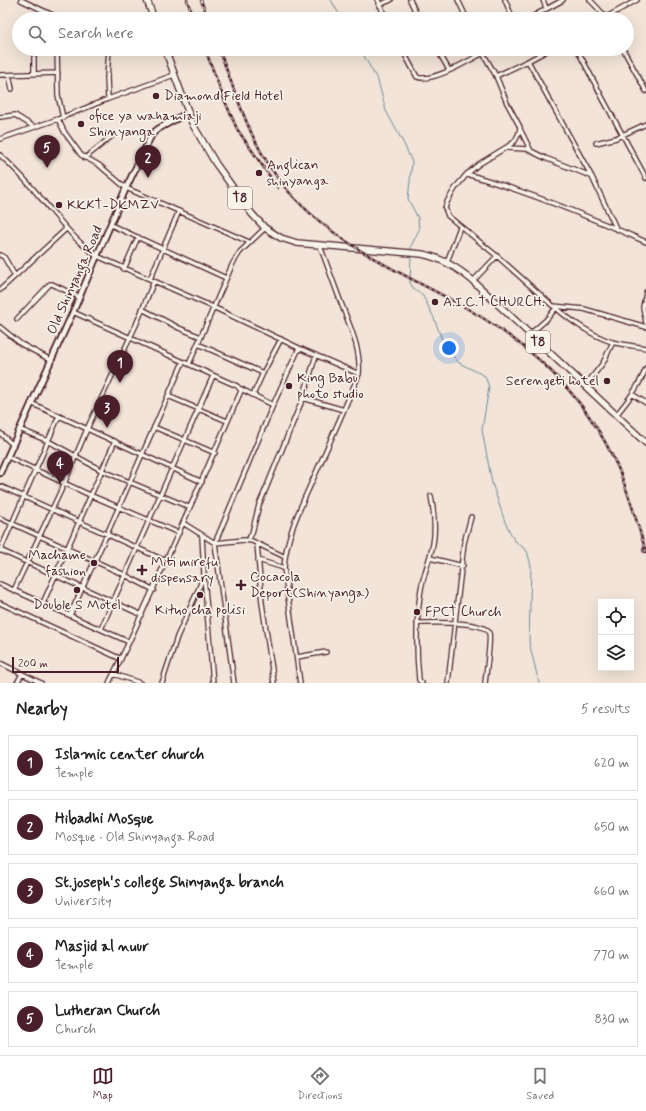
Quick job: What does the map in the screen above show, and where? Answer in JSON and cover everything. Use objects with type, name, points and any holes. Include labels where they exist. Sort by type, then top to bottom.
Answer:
[{"type":"highway","points":[[147,0],[151,12]]},
{"type":"highway","name":"T8","points":[[167,56],[187,113],[193,125],[216,164],[252,214],[265,228],[281,238],[298,243],[422,254],[437,257],[447,262],[460,270],[473,281],[646,443]]},
{"type":"main road","name":"Old Shinyanga Road","points":[[0,473],[52,360],[126,188],[152,134],[158,129],[187,113]]},
{"type":"street","points":[[21,0],[27,1],[46,12]]},
{"type":"street","points":[[378,0],[382,12]]},
{"type":"street","points":[[379,5],[391,0]]},
{"type":"street","points":[[410,0],[416,12]]},
{"type":"street","points":[[458,0],[464,12]]},
{"type":"street","points":[[505,0],[510,12]]},
{"type":"street","points":[[543,0],[546,8]]},
{"type":"street","points":[[539,12],[563,0]]},
{"type":"street","points":[[590,0],[601,12]]},
{"type":"street","points":[[616,12],[637,0]]},
{"type":"street","points":[[57,56],[58,95],[63,118]]},
{"type":"street","points":[[108,99],[107,78],[109,56]]},
{"type":"street","points":[[406,56],[417,77],[422,79],[449,70],[473,56]]},
{"type":"street","points":[[441,56],[449,70]]},
{"type":"street","points":[[485,56],[532,151]]},
{"type":"street","points":[[496,76],[537,56]]},
{"type":"street","points":[[581,56],[646,178]]},
{"type":"street","points":[[627,56],[646,91]]},
{"type":"street","points":[[34,57],[34,74]]},
{"type":"street","points":[[528,61],[592,177],[616,228]]},
{"type":"street","points":[[0,75],[58,73]]},
{"type":"street","points":[[9,75],[12,89]]},
{"type":"street","points":[[0,138],[63,118],[108,99],[174,75]]},
{"type":"street","points":[[0,116],[15,115],[34,127]]},
{"type":"street","points":[[58,119],[76,150],[103,168],[126,188],[249,242]]},
{"type":"street","points":[[596,143],[623,135],[646,124]]},
{"type":"street","points":[[520,127],[518,137],[515,141],[479,164],[467,174],[456,187],[445,208],[448,216],[572,321],[604,339],[646,348]]},
{"type":"street","points":[[86,158],[112,136]]},
{"type":"street","points":[[506,148],[523,148],[532,151],[545,158],[592,177]]},
{"type":"street","points":[[0,155],[31,186],[66,229],[90,252],[359,374]]},
{"type":"street","points":[[467,174],[526,194],[616,228],[646,242]]},
{"type":"street","points":[[14,590],[64,484],[87,429],[130,339],[142,310],[163,249],[179,211]]},
{"type":"street","points":[[111,225],[226,278]]},
{"type":"street","points":[[447,262],[460,227]]},
{"type":"street","points":[[189,364],[233,263],[249,242],[265,228]]},
{"type":"street","points":[[0,290],[66,229]]},
{"type":"street","points":[[124,268],[138,237]]},
{"type":"street","points":[[300,683],[284,568],[285,557],[289,539],[300,508],[359,374],[360,356],[320,246]]},
{"type":"street","points":[[0,255],[4,257],[15,276]]},
{"type":"street","points":[[473,281],[497,256]]},
{"type":"street","points":[[17,319],[50,284],[79,298]]},
{"type":"street","points":[[646,292],[643,307],[646,323]]},
{"type":"street","points":[[554,307],[584,309],[646,327]]},
{"type":"street","points":[[530,334],[546,320],[554,307]]},
{"type":"street","points":[[142,310],[179,328],[202,336]]},
{"type":"street","points":[[73,312],[237,386],[273,405]]},
{"type":"street","points":[[0,327],[21,344],[52,360]]},
{"type":"street","points":[[253,395],[281,339]]},
{"type":"street","points":[[585,386],[604,363],[613,342]]},
{"type":"street","points":[[198,344],[263,373]]},
{"type":"street","points":[[234,683],[215,544],[273,405],[299,348]]},
{"type":"street","points":[[248,540],[252,533],[259,505],[304,398],[316,355]]},
{"type":"street","points":[[70,615],[183,362]]},
{"type":"street","points":[[616,415],[641,380],[646,368]]},
{"type":"street","points":[[101,629],[213,376]]},
{"type":"street","points":[[109,683],[122,659],[154,590],[189,507],[215,453],[241,389]]},
{"type":"street","points":[[632,394],[646,403]]},
{"type":"street","points":[[168,396],[227,421]]},
{"type":"street","points":[[304,398],[344,410]]},
{"type":"street","points":[[31,403],[202,482]]},
{"type":"street","points":[[59,416],[0,551],[142,614]]},
{"type":"street","points":[[154,426],[215,453]]},
{"type":"street","points":[[19,430],[48,441],[101,470],[189,507]]},
{"type":"street","points":[[0,433],[13,445]]},
{"type":"street","points":[[43,603],[115,441]]},
{"type":"street","points":[[8,457],[64,484],[179,533]]},
{"type":"street","points":[[0,486],[166,561]]},
{"type":"street","points":[[422,683],[419,680],[418,671],[417,623],[421,588],[430,558],[434,535],[431,496]]},
{"type":"street","points":[[0,518],[125,575],[154,590]]},
{"type":"street","points":[[448,683],[464,543],[471,518]]},
{"type":"street","points":[[183,523],[215,544],[248,540],[285,557]]},
{"type":"street","points":[[202,536],[213,683]]},
{"type":"street","points":[[257,544],[263,611],[274,683]]},
{"type":"street","points":[[430,558],[462,566]]},
{"type":"street","points":[[258,560],[284,568]]},
{"type":"street","points":[[162,683],[178,636],[204,574]]},
{"type":"street","points":[[0,584],[129,642]]},
{"type":"street","points":[[0,602],[122,659]]},
{"type":"street","points":[[417,623],[478,626],[486,629],[489,637],[485,683]]},
{"type":"street","points":[[297,657],[326,652]]},
{"type":"street","points":[[0,663],[41,683]]},
{"type":"street","points":[[17,683],[22,674]]},
{"type":"street","points":[[114,674],[140,683]]},
{"type":"waterway","points":[[331,0],[338,12]]},
{"type":"waterway","points":[[364,56],[378,81],[386,111],[412,162],[408,199],[418,218],[419,230],[411,246],[411,251]]},
{"type":"waterway","points":[[411,255],[410,283],[414,289],[423,296],[434,318],[444,345],[459,363],[485,376],[489,387],[482,430],[492,483],[505,522],[514,540],[527,551],[531,566],[529,642],[539,683]]},
{"type":"railway","points":[[187,0],[191,12]]},
{"type":"railway","points":[[201,0],[205,12]]},
{"type":"railway","points":[[208,56],[237,129],[278,188]]},
{"type":"railway","points":[[222,56],[255,141],[275,175],[305,208],[323,224],[362,252],[448,298],[502,330],[549,369],[570,391],[605,441],[619,470],[646,552]]},
{"type":"place","name":"Diamond Field Hotel","points":[[156,96]]},
{"type":"place","name":"ofice ya wahamiaji Shinyanga","points":[[81,124]]},
{"type":"place","name":"Lutheran Church","points":[[47,168]]},
{"type":"place","name":"Anglican shinyanga","points":[[259,173]]},
{"type":"place","name":"Hibadhi Mosque","points":[[148,178]]},
{"type":"place","name":"KKKT-DKMZV","points":[[59,205]]},
{"type":"place","name":"A.I.C.T CHURCH.","points":[[435,302]]},
{"type":"place","name":"Serengeti hotel","points":[[607,381]]},
{"type":"place","name":"Islamic center church","points":[[120,383]]},
{"type":"place","name":"King Babu photo studio","points":[[289,386]]},
{"type":"place","name":"St.joseph's college Shinyanga branch","points":[[107,428]]},
{"type":"place","name":"Masjid al nuur","points":[[60,484]]},
{"type":"place","name":"Machame fashion","points":[[94,563]]},
{"type":"place","name":"Miti mirefu dispensary","points":[[142,570]]},
{"type":"place","name":"Cocacola Deport(Shinyanga)","points":[[241,585]]},
{"type":"place","name":"Double S Motel","points":[[77,590]]},
{"type":"place","name":"Kituo cha polisi","points":[[200,595]]},
{"type":"place","name":"FPCT Church","points":[[417,612]]}]
